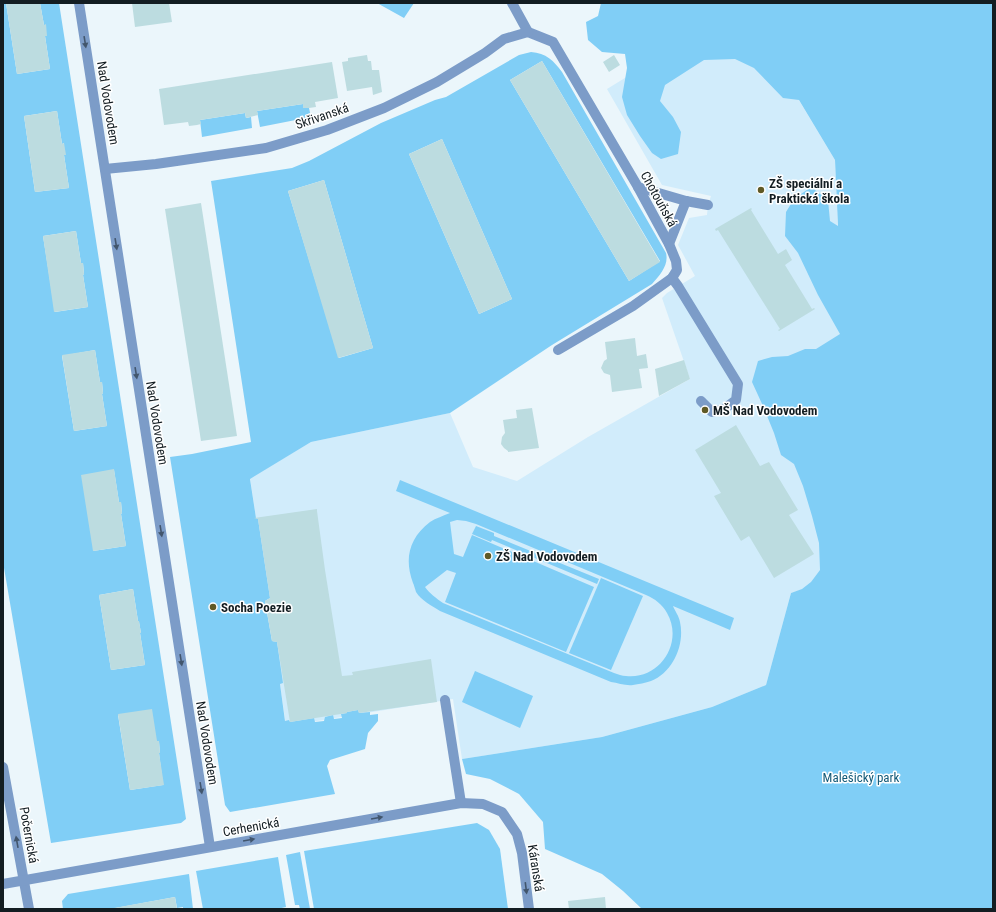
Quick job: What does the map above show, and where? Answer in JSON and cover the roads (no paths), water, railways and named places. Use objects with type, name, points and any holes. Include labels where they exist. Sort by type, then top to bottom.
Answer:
[{"type":"street","name":"Nad Vodovodem","points":[[79,3],[210,847]]},
{"type":"street","points":[[512,3],[528,32]]},
{"type":"street","name":"Skřivanská","points":[[105,169],[156,164],[266,148],[327,130],[384,108],[437,82],[485,53],[504,39],[528,32]]},
{"type":"street","name":"Chotouňská","points":[[528,32],[553,42],[638,187],[670,244],[676,261],[677,270],[672,278]]},
{"type":"street","points":[[638,187],[686,201],[708,205]]},
{"type":"street","points":[[670,244],[686,201]]},
{"type":"street","points":[[558,350],[633,306],[672,278],[738,384],[736,400],[724,409],[712,412],[701,401]]},
{"type":"street","points":[[445,700],[462,803]]},
{"type":"street","name":"Počernická","points":[[3,767],[29,909]]},
{"type":"street","name":"Cerhenická","points":[[3,884],[462,803],[483,804],[502,812]]},
{"type":"street","name":"Káranská","points":[[502,812],[516,834],[522,853],[529,909]]},
{"type":"place","name":"ZŠ speciální a Praktická škola","points":[[761,190]]},
{"type":"place","name":"MŠ Nad Vodovodem","points":[[705,410]]},
{"type":"place","name":"ZŠ Nad Vodovodem","points":[[488,556]]},
{"type":"place","name":"Socha Poezie","points":[[213,607]]},
{"type":"park label","name":"Malešický park","points":[[861,777]]}]
